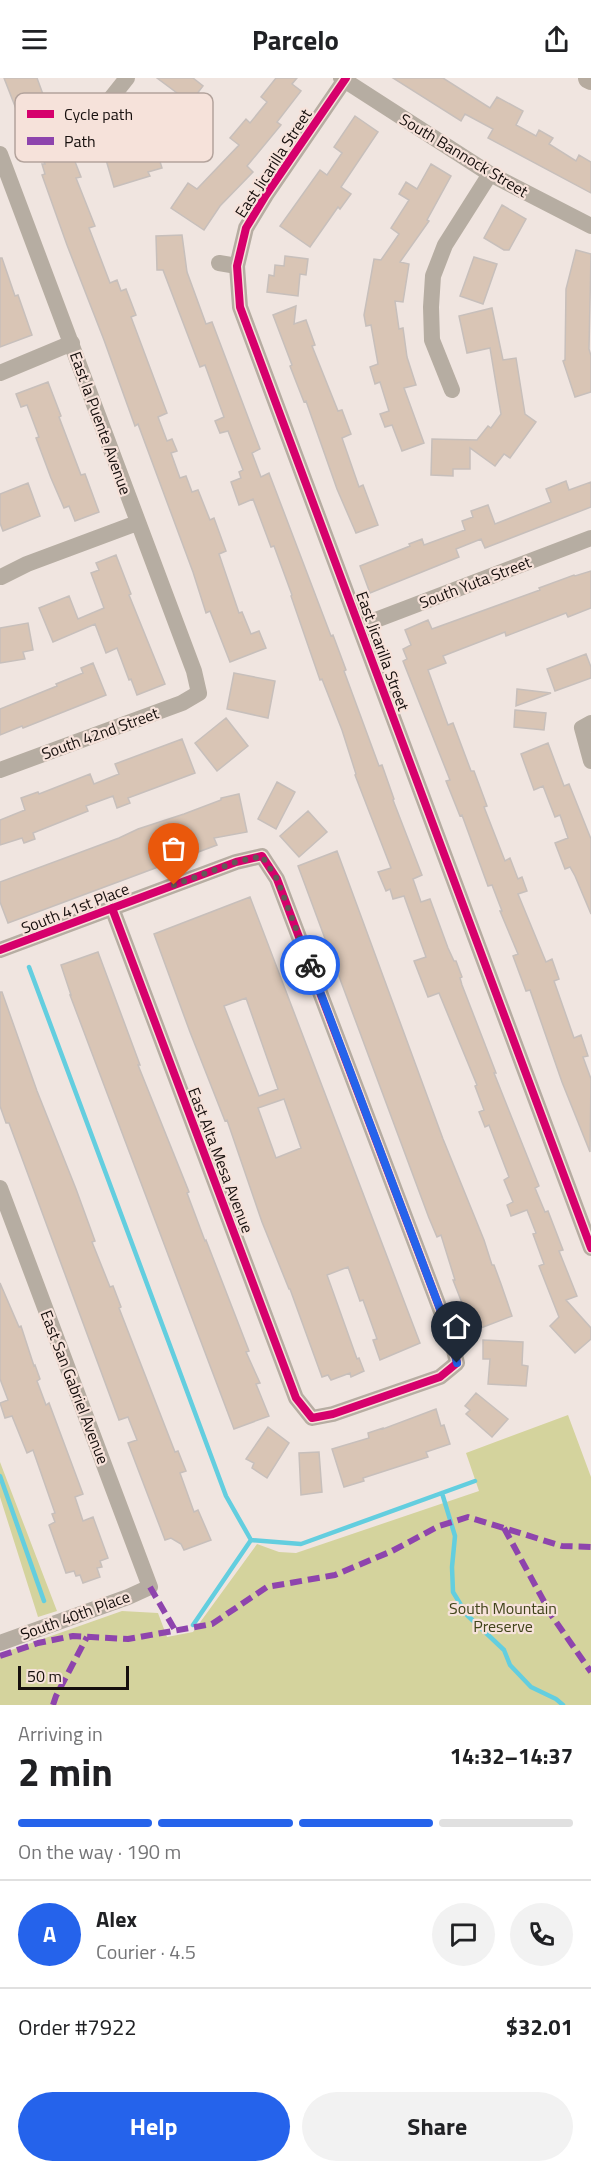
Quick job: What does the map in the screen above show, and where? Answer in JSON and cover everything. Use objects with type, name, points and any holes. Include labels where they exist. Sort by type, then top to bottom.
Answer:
[{"type":"street","points":[[115,93],[127,78]]},
{"type":"street","name":"South Bannock Street","points":[[344,79],[490,174],[591,226]]},
{"type":"street","name":"East Jicarilla Street","points":[[344,79],[246,228],[237,266],[240,307],[591,1248]]},
{"type":"street","name":"East la Puente Avenue","points":[[0,154],[194,671],[199,693]]},
{"type":"street","points":[[452,390],[432,340],[433,276],[445,244],[490,174]]},
{"type":"street","points":[[219,263],[237,266]]},
{"type":"street","points":[[0,373],[72,343]]},
{"type":"street","points":[[1,577],[27,564],[137,523]]},
{"type":"street","name":"South Yuta Street","points":[[360,626],[591,538]]},
{"type":"street","name":"South 42nd Street","points":[[0,770],[182,703],[199,693]]},
{"type":"street","points":[[587,726],[591,761]]},
{"type":"street","name":"South 41st Place","points":[[0,950],[236,862],[262,856],[277,879],[451,1338],[457,1363],[440,1377],[333,1414],[312,1418]]},
{"type":"street","name":"East Alta Mesa Avenue","points":[[112,908],[297,1398],[312,1418]]},
{"type":"street","name":"East San Gabriel Avenue","points":[[0,1188],[150,1587]]},
{"type":"street","name":"South 40th Place","points":[[0,1643],[150,1587]]},
{"type":"green space","name":"South Mountain Preserve","points":[[568,1415],[591,1477],[591,1705],[0,1705],[0,1654],[122,1611],[158,1613],[167,1637],[193,1632],[257,1544],[279,1552],[296,1553],[479,1491],[466,1453]]},
{"type":"green space","points":[[0,1462],[57,1611],[38,1617],[0,1497]]},
{"type":"building","points":[[4,78],[37,78],[43,93],[15,93],[15,106]]},
{"type":"building","points":[[157,78],[193,78],[203,86],[198,93],[177,93]]},
{"type":"building","points":[[276,78],[297,78],[292,84],[301,91],[277,122],[281,125],[247,166],[253,172],[220,206],[204,230],[171,208],[188,183],[197,189],[239,145],[230,138],[246,119],[250,123],[267,102],[261,97]]},
{"type":"building","points":[[393,78],[443,78],[490,108],[497,97],[523,111],[516,125],[536,136],[539,130],[553,138],[549,144],[576,161],[579,155],[591,162],[591,193],[488,138],[493,129],[465,114],[461,121]]},
{"type":"building","points":[[355,116],[378,132],[341,187],[351,194],[340,209],[338,207],[310,247],[280,226],[320,170],[327,175],[342,153],[334,147]]},
{"type":"building","points":[[44,162],[75,162],[81,177],[76,178],[95,226],[89,228],[110,283],[117,280],[121,291],[126,289],[136,315],[131,317],[167,413],[158,417],[167,441],[172,439],[177,451],[171,453],[180,478],[186,476],[192,492],[198,490],[210,520],[214,518],[226,551],[219,554],[239,613],[242,612],[251,634],[259,631],[266,648],[230,662],[210,611],[206,613],[138,424],[135,426],[67,245],[42,175],[45,174],[42,164],[45,164]]},
{"type":"building","points":[[107,162],[160,162],[162,168],[148,172],[150,176],[114,187]]},
{"type":"building","points":[[431,164],[451,176],[427,220],[429,221],[400,262],[409,264],[403,302],[395,301],[399,329],[403,328],[407,357],[416,385],[404,388],[424,443],[402,451],[392,425],[385,427],[380,414],[389,411],[380,382],[375,384],[370,367],[378,364],[371,325],[366,326],[364,315],[374,259],[381,260],[399,234],[391,228],[409,200],[399,194],[406,182],[417,189]]},
{"type":"building","points":[[502,205],[526,219],[509,250],[504,250],[484,238]]},
{"type":"building","points":[[182,235],[187,272],[206,324],[212,322],[260,449],[252,453],[261,477],[269,473],[331,636],[333,635],[379,766],[382,765],[422,875],[413,879],[421,902],[430,899],[448,948],[456,961],[462,977],[460,978],[462,985],[496,1073],[494,1073],[539,1186],[535,1188],[545,1212],[548,1211],[563,1250],[559,1251],[577,1296],[566,1300],[591,1328],[591,1339],[575,1353],[550,1326],[559,1317],[539,1266],[544,1264],[533,1234],[536,1233],[527,1210],[511,1216],[507,1205],[513,1202],[504,1180],[509,1177],[489,1125],[485,1127],[479,1112],[484,1110],[475,1086],[477,1085],[439,993],[428,997],[414,961],[426,957],[404,896],[393,899],[390,889],[386,891],[378,872],[391,868],[355,775],[342,730],[322,679],[320,680],[274,546],[271,547],[253,499],[239,505],[231,482],[241,478],[239,472],[243,470],[228,431],[220,433],[215,421],[224,417],[205,365],[200,367],[163,270],[157,270],[156,236]]},
{"type":"building","points":[[576,250],[591,254],[589,349],[591,392],[575,397],[563,361],[565,360],[566,289]]},
{"type":"building","points":[[285,256],[308,259],[306,275],[300,274],[298,296],[267,292],[269,275],[274,276],[275,265],[284,266]]},
{"type":"building","points":[[474,257],[497,264],[483,304],[460,296]]},
{"type":"building","points":[[0,258],[2,258],[15,296],[18,295],[32,335],[0,347]]},
{"type":"building","points":[[296,306],[294,324],[306,320],[315,345],[312,346],[338,411],[342,410],[351,434],[342,438],[359,487],[363,485],[378,525],[356,533],[337,489],[306,401],[304,402],[290,366],[292,365],[273,315]]},
{"type":"building","points":[[492,308],[503,360],[516,358],[525,414],[536,422],[510,458],[504,454],[495,466],[470,448],[470,469],[453,469],[453,476],[431,475],[432,439],[477,440],[488,426],[491,428],[501,414],[490,348],[467,353],[459,316]]},
{"type":"building","points":[[48,382],[81,475],[85,474],[99,512],[75,521],[69,506],[64,508],[51,478],[27,405],[21,407],[16,394]]},
{"type":"building","points":[[566,481],[569,490],[591,482],[591,507],[485,548],[481,539],[456,549],[459,557],[370,593],[360,566],[422,539],[424,545],[465,530],[462,521],[473,517],[471,511],[488,505],[495,524],[551,502],[546,489]]},
{"type":"building","points":[[28,483],[40,516],[3,531],[0,523],[0,494]]},
{"type":"building","points":[[116,555],[131,594],[129,595],[165,684],[137,695],[117,648],[106,653],[95,624],[53,642],[39,608],[69,596],[78,619],[104,608],[91,573],[99,570],[96,563]]},
{"type":"building","points":[[591,571],[591,608],[568,617],[566,613],[506,636],[505,632],[443,656],[446,663],[428,670],[448,725],[453,723],[471,771],[474,771],[487,806],[484,807],[505,861],[510,858],[518,879],[522,877],[527,891],[518,894],[546,962],[552,959],[559,979],[554,981],[574,1038],[581,1035],[588,1056],[583,1057],[591,1079],[590,1152],[562,1082],[530,990],[526,991],[513,956],[518,954],[492,885],[488,886],[462,815],[460,816],[446,781],[450,780],[403,661],[407,659],[403,649],[411,645],[405,630],[428,620],[432,629],[540,590],[539,588],[574,575]]},
{"type":"building","points":[[28,623],[33,650],[23,652],[25,659],[0,663],[0,628]]},
{"type":"building","points":[[586,654],[591,667],[591,678],[555,691],[547,669]]},
{"type":"building","points":[[93,663],[106,695],[0,735],[0,709],[57,686],[56,684],[83,673],[81,668]]},
{"type":"building","points":[[234,673],[275,681],[268,718],[227,709]]},
{"type":"building","points":[[517,689],[551,693],[516,706]]},
{"type":"building","points":[[515,710],[546,713],[544,730],[514,727]]},
{"type":"building","points":[[226,718],[248,746],[217,771],[195,743]]},
{"type":"building","points":[[182,739],[195,773],[128,798],[130,803],[117,808],[113,796],[86,806],[88,811],[33,833],[35,839],[24,843],[22,838],[0,845],[0,820],[25,810],[21,798],[38,792],[39,794],[90,774],[94,784],[119,774],[115,764]]},
{"type":"building","points":[[548,743],[564,786],[569,784],[591,839],[591,914],[575,876],[570,867],[565,869],[555,843],[568,838],[560,815],[555,817],[543,786],[534,790],[521,754]]},
{"type":"building","points":[[277,782],[295,792],[276,829],[258,819]]},
{"type":"building","points":[[239,794],[247,832],[214,838],[217,845],[8,923],[0,902],[0,882],[221,800],[221,798]]},
{"type":"building","points":[[308,811],[327,832],[299,857],[280,836]]},
{"type":"building","points":[[337,851],[443,1139],[512,1316],[473,1331],[453,1280],[455,1280],[441,1235],[437,1237],[429,1218],[298,866]]},
{"type":"building","points":[[250,897],[420,1343],[380,1360],[373,1340],[377,1339],[348,1267],[327,1275],[357,1359],[359,1358],[364,1371],[351,1377],[350,1373],[331,1380],[328,1375],[322,1377],[290,1289],[262,1222],[227,1120],[225,1121],[190,1032],[154,934]],"holes":[[[246,998],[278,1089],[259,1096],[224,1006]],[[284,1099],[301,1148],[276,1158],[258,1108]]]},
{"type":"building","points":[[98,952],[140,1065],[138,1065],[189,1192],[187,1193],[205,1241],[249,1351],[246,1352],[260,1383],[256,1384],[269,1416],[234,1429],[70,995],[61,965]]},
{"type":"building","points":[[0,992],[2,992],[37,1091],[76,1189],[95,1241],[92,1242],[110,1287],[113,1286],[121,1307],[119,1308],[175,1452],[178,1451],[186,1471],[180,1473],[194,1512],[198,1510],[211,1540],[184,1550],[181,1544],[171,1538],[165,1540],[128,1443],[137,1440],[128,1417],[119,1420],[9,1123],[6,1123],[0,1106]]},
{"type":"building","points":[[0,1283],[19,1327],[21,1326],[40,1379],[37,1381],[46,1405],[49,1403],[83,1494],[75,1497],[83,1521],[93,1517],[108,1558],[100,1561],[102,1567],[97,1568],[100,1577],[83,1583],[80,1575],[76,1576],[74,1571],[66,1573],[49,1525],[55,1522],[52,1514],[55,1513],[33,1450],[27,1453],[12,1416],[5,1418],[0,1403],[8,1400],[0,1379]]},
{"type":"building","points":[[483,1340],[523,1342],[522,1365],[528,1366],[526,1386],[488,1384],[490,1359],[483,1359]]},
{"type":"building","points":[[476,1393],[508,1419],[492,1437],[466,1414],[470,1410],[465,1406]]},
{"type":"building","points":[[436,1409],[450,1444],[426,1452],[428,1457],[363,1478],[364,1481],[344,1487],[332,1449],[369,1438],[368,1433]]},
{"type":"building","points":[[268,1427],[289,1443],[267,1478],[252,1468],[254,1463],[246,1459]]},
{"type":"building","points":[[319,1452],[322,1492],[301,1495],[299,1453]]},
{"type":"waterway","points":[[29,967],[226,1496],[251,1540],[301,1544],[475,1481]]},
{"type":"waterway","points":[[0,1476],[44,1601]]},
{"type":"waterway","points":[[442,1493],[455,1536],[452,1567],[453,1592],[467,1615],[504,1650],[510,1665],[531,1687],[563,1705]]},
{"type":"waterway","points":[[193,1625],[251,1540]]},
{"type":"marked path","points":[[0,1656],[38,1643],[73,1636],[128,1639],[212,1624],[267,1587],[335,1575],[392,1551],[439,1526],[468,1517],[562,1546],[591,1547]]},
{"type":"marked path","points":[[504,1528],[552,1616],[591,1672]]},
{"type":"marked path","points":[[150,1587],[175,1630]]},
{"type":"marked path","points":[[53,1705],[87,1637]]},
{"type":"cycle path","points":[[346,78],[246,228],[237,266],[240,307],[591,1248]]},
{"type":"cycle path","points":[[0,950],[236,862],[262,856],[277,879],[451,1338],[457,1363],[440,1377],[333,1414],[312,1418],[296,1398],[112,908]]},
{"type":"way so far","points":[[174,885],[236,862],[262,856],[277,879],[310,965]]},
{"type":"route","points":[[310,965],[451,1338],[457,1363]]}]
